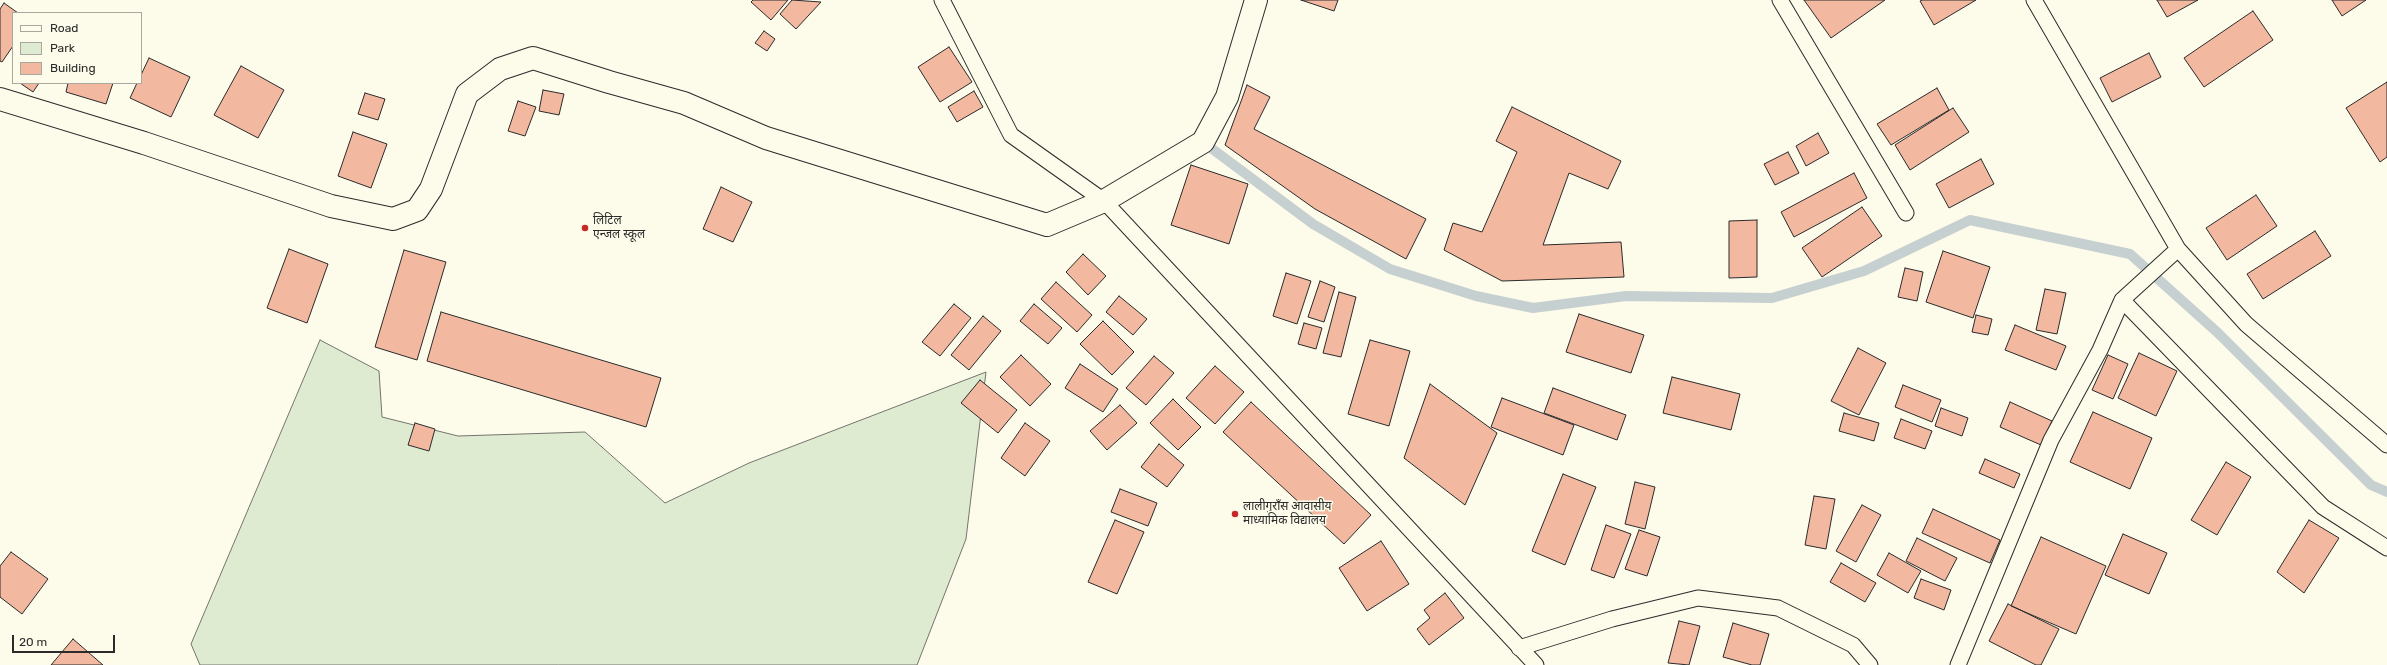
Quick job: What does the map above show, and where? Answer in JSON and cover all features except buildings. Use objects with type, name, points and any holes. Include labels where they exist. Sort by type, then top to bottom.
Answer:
[{"type":"street","points":[[0,99],[144,143],[331,206],[393,219],[417,210],[430,189],[467,94],[500,69],[533,58],[609,82],[684,103],[766,138],[1047,225],[1104,200],[1203,142],[1227,97],[1256,0]]},
{"type":"lane","points":[[942,0],[1011,136],[1104,200],[1536,665]]},
{"type":"lane","points":[[1780,0],[1906,213]]},
{"type":"lane","points":[[2034,0],[2178,249],[2246,324],[2387,445]]},
{"type":"lane","points":[[1958,665],[2052,440],[2100,350],[2122,300],[2178,249]]},
{"type":"lane","points":[[2122,300],[2323,507],[2387,548]]},
{"type":"lane","points":[[1519,648],[1612,619],[1698,598],[1778,608],[1853,645],[1870,665]]},
{"type":"green space","points":[[320,340],[379,371],[382,417],[458,436],[585,432],[665,503],[749,463],[986,372],[966,539],[917,665],[200,665],[191,644]]},
{"type":"waterway","points":[[1203,142],[1313,224],[1390,269],[1476,296],[1533,308],[1626,296],[1772,298],[1864,271],[1970,220],[2130,254],[2217,332],[2371,485],[2387,492]]},
{"type":"place","name":"लिटिल एन्जल स्कूल","points":[[585,228]]},
{"type":"place","name":"लालीगुराँस आवासीय माध्यामिक विद्यालय","points":[[1235,514]]}]
